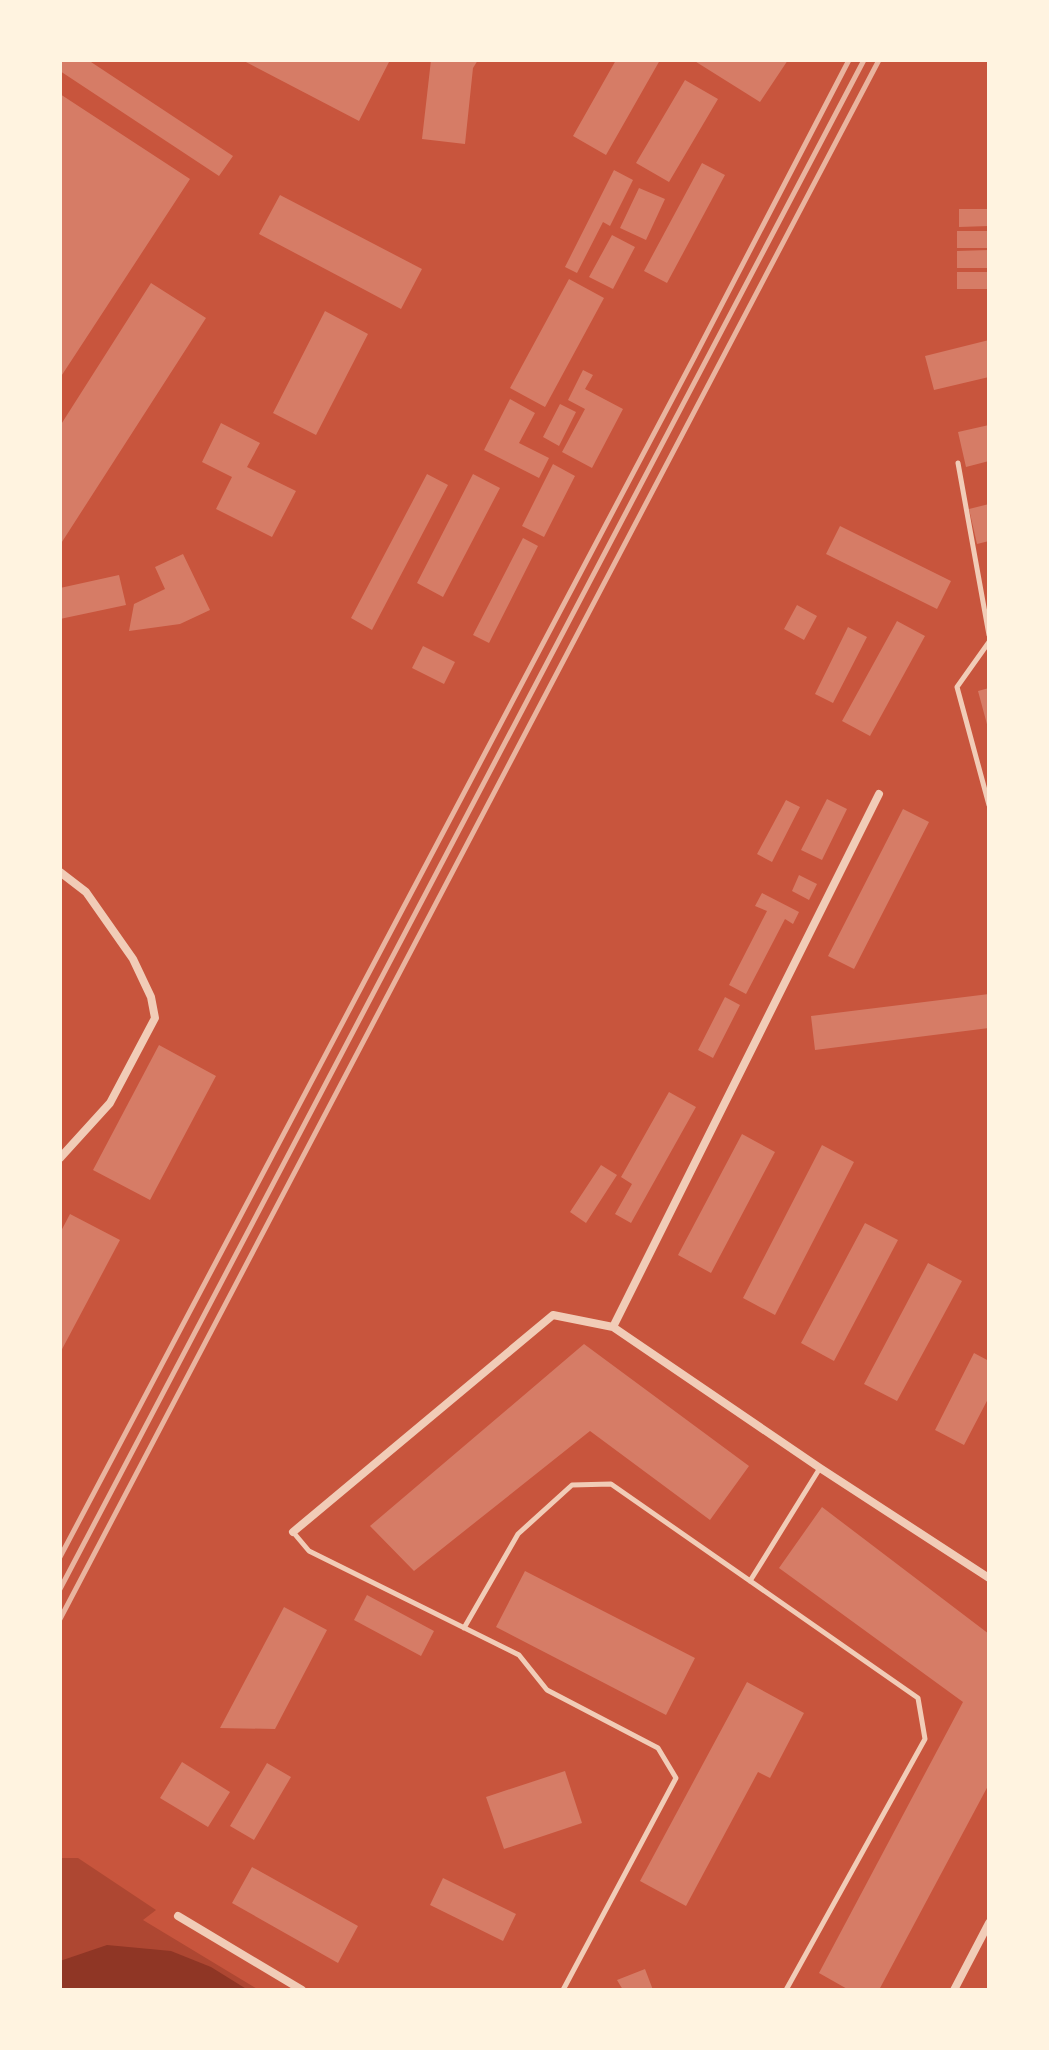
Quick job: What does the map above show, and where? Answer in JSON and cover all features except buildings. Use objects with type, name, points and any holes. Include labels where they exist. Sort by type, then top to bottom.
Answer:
[{"type":"street","points":[[613,1327],[879,794]]},
{"type":"street","points":[[60,872],[86,892],[133,959],[151,997],[155,1018],[110,1103],[60,1158]]},
{"type":"street","points":[[293,1532],[553,1315],[613,1327],[989,1578]]},
{"type":"street","points":[[178,1916],[302,1990]]},
{"type":"street","points":[[954,1990],[989,1923]]},
{"type":"lane","points":[[958,463],[989,635]]},
{"type":"lane","points":[[989,642],[957,687],[989,805]]},
{"type":"lane","points":[[750,1581],[820,1468]]},
{"type":"lane","points":[[464,1628],[518,1534],[572,1485],[611,1484],[918,1698],[925,1739],[786,1990]]},
{"type":"lane","points":[[293,1532],[309,1551],[519,1655],[547,1690],[658,1748],[676,1778],[563,1990]]},
{"type":"shaded area","points":[[60,1858],[78,1858],[156,1910],[143,1920],[259,1990],[60,1990]]},
{"type":"shaded area","points":[[107,1945],[171,1951],[211,1967],[248,1990],[60,1990],[60,1961]]},
{"type":"railway","points":[[60,1557],[849,60]]},
{"type":"railway","points":[[60,1589],[864,60]]},
{"type":"railway","points":[[60,1619],[879,60]]}]
